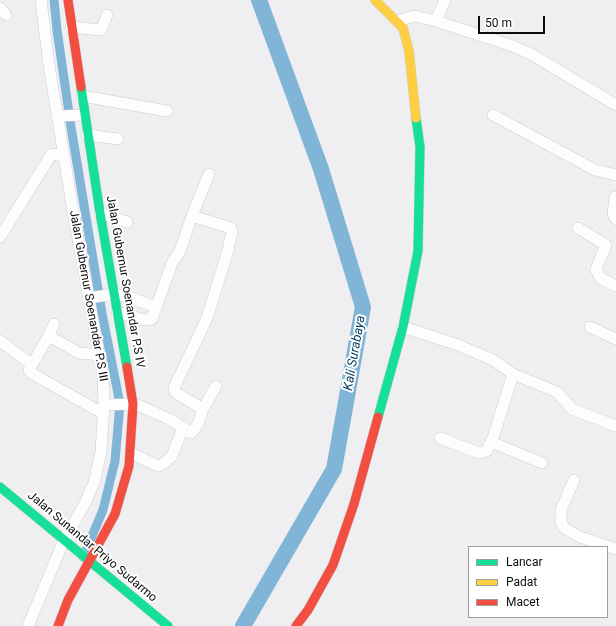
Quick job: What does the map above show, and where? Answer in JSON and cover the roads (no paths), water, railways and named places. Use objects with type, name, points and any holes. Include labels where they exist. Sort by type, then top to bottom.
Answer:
[{"type":"main road","name":"Jalan Gubernur Soenandar P.S IV","points":[[58,626],[68,600],[88,560],[115,514],[127,477],[131,453],[131,404],[87,135],[82,116],[82,96],[68,0]]},
{"type":"main road","points":[[296,626],[308,610],[332,566],[354,504],[403,327],[418,251],[420,147],[414,107],[410,51],[403,28],[379,2]]},
{"type":"main road","name":"Jalan Sunandar Priyo Sudarmo","points":[[0,487],[168,626]]},
{"type":"street","name":"Jalan Gubernur Soenandar P.S III","points":[[28,626],[94,483],[101,452],[107,408],[91,298],[64,156],[61,116],[49,65],[41,0]]},
{"type":"street","points":[[436,21],[445,0]]},
{"type":"street","points":[[71,28],[101,30],[107,15]]},
{"type":"street","points":[[397,21],[414,16],[436,21],[510,45],[531,54],[616,104]]},
{"type":"street","points":[[82,96],[167,111]]},
{"type":"street","points":[[493,115],[595,170],[616,175]]},
{"type":"street","points":[[61,116],[82,116]]},
{"type":"street","points":[[87,135],[118,139]]},
{"type":"street","points":[[0,237],[51,155],[64,156]]},
{"type":"street","points":[[117,312],[150,320],[153,317],[155,307],[172,263],[180,251],[209,174]]},
{"type":"street","points":[[614,197],[613,214],[616,219]]},
{"type":"street","points":[[100,214],[127,222]]},
{"type":"street","points":[[192,216],[232,230],[227,254],[207,318],[174,388],[176,393],[203,409]]},
{"type":"street","points":[[578,228],[606,245],[596,270],[600,278],[616,286]]},
{"type":"street","points":[[91,298],[112,294],[129,297],[155,307]]},
{"type":"street","points":[[54,324],[29,370],[31,373],[107,408],[131,404],[170,419],[189,432],[194,431],[203,409],[216,386]]},
{"type":"street","points":[[403,327],[458,345],[493,360],[513,374],[557,392],[572,409],[616,426]]},
{"type":"street","points":[[590,327],[616,340]]},
{"type":"street","points":[[48,337],[79,353],[100,355]]},
{"type":"street","points":[[0,341],[31,364]]},
{"type":"street","points":[[440,438],[479,453],[487,450],[513,374]]},
{"type":"street","points":[[131,453],[158,466],[163,464],[172,456],[183,428]]},
{"type":"street","points":[[491,442],[542,463]]},
{"type":"street","points":[[574,480],[561,510],[561,522],[564,528],[580,537],[607,546]]},
{"type":"waterway","points":[[54,0],[71,127],[102,313],[120,404],[115,461],[103,510],[83,557]]},
{"type":"waterway","name":"Kali Surabaya","points":[[243,626],[334,469],[363,307],[321,169],[259,0]]}]
